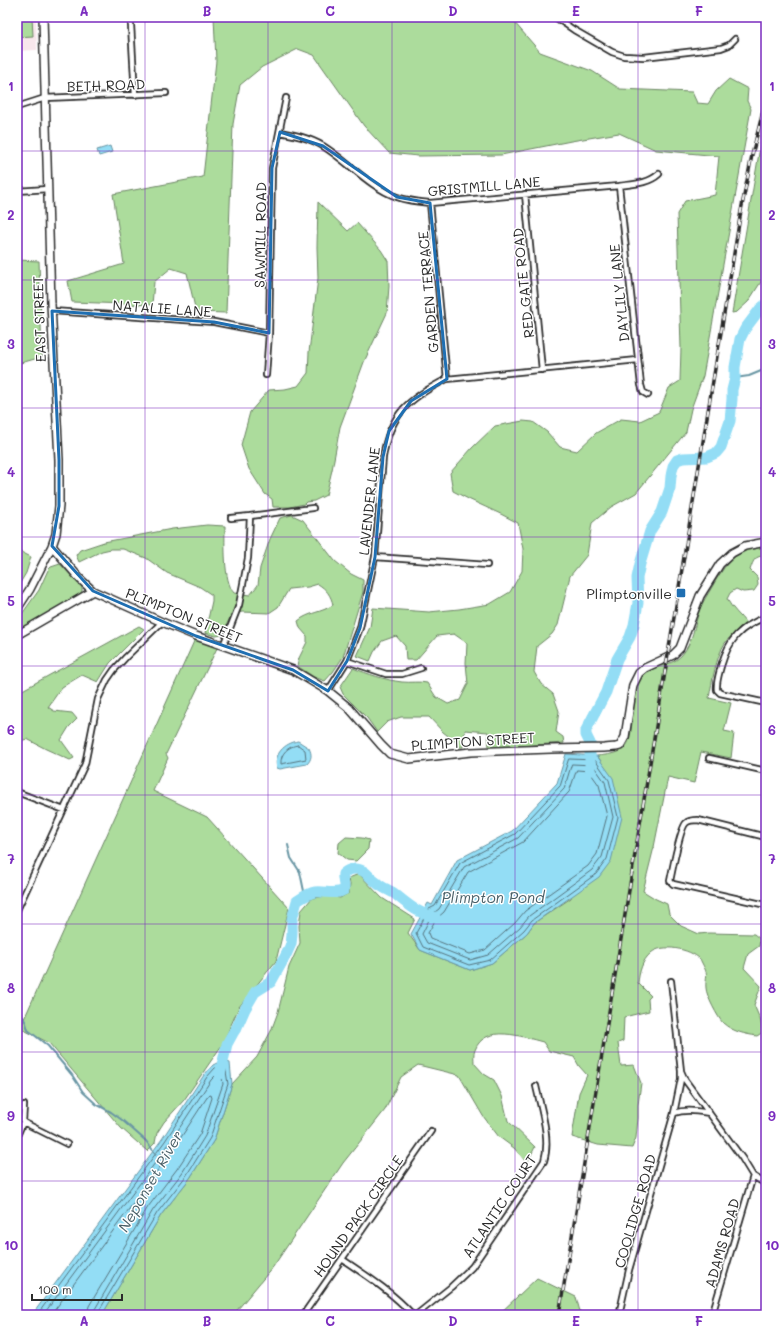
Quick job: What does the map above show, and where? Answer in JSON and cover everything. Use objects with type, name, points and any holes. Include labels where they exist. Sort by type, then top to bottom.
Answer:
[{"type":"street","name":"EAST STREET","points":[[17,609],[30,589],[52,546],[56,534],[59,506],[59,460],[52,311],[43,17]]},
{"type":"street","points":[[555,17],[612,52],[630,57],[654,56],[721,48],[729,45],[735,39]]},
{"type":"street","points":[[131,25],[135,95]]},
{"type":"street","name":"BETH ROAD","points":[[17,107],[45,98],[166,93]]},
{"type":"street","name":"SAWMILL ROAD","points":[[266,374],[269,332],[272,168],[286,98]]},
{"type":"street","name":"GRISTMILL LANE","points":[[280,132],[302,137],[323,146],[378,187],[397,197],[406,200],[430,203],[619,186],[648,181],[659,174]]},
{"type":"street","name":"DAYLILY LANE","points":[[619,186],[642,389],[648,395]]},
{"type":"street","points":[[17,191],[48,190]]},
{"type":"street","name":"RED GATE ROAD","points":[[525,194],[542,370]]},
{"type":"street","name":"GARDEN TERRACE","points":[[430,203],[447,380]]},
{"type":"street","name":"NATALIE LANE","points":[[52,311],[214,322],[269,332]]},
{"type":"street","name":"LAVENDER LANE","points":[[328,691],[347,661],[360,628],[375,557],[383,457],[389,431],[403,409],[421,394],[447,380],[638,360]]},
{"type":"street","points":[[230,518],[313,508]]},
{"type":"street","points":[[223,646],[239,605],[248,558],[250,516]]},
{"type":"street","name":"PLIMPTON STREET","points":[[52,546],[93,591],[162,622],[223,646],[293,670],[328,691],[349,708],[380,745],[390,754],[409,759],[471,752],[616,747],[623,742],[625,738],[631,692],[637,677],[645,668],[669,657],[680,648],[700,596],[720,564],[732,553],[745,546],[766,542]]},
{"type":"street","points":[[375,557],[488,564]]},
{"type":"street","points":[[17,635],[93,591]]},
{"type":"street","points":[[766,617],[752,622],[733,638],[725,653],[716,683],[717,690],[720,692],[766,703]]},
{"type":"street","points":[[17,910],[86,764],[98,699],[107,680],[122,662],[162,622]]},
{"type":"street","points":[[347,661],[386,674],[402,674],[421,668]]},
{"type":"street","points":[[709,758],[766,771]]},
{"type":"street","points":[[17,792],[64,810]]},
{"type":"street","points":[[766,837],[698,820],[691,820],[684,826],[674,861],[671,882],[766,905]]},
{"type":"street","points":[[671,981],[681,1071],[685,1080],[753,1176],[766,1184]]},
{"type":"street","name":"COOLIDGE ROAD","points":[[619,1315],[630,1270],[674,1113],[681,1079],[681,1071]]},
{"type":"street","name":"ATLANTIC COURT","points":[[414,1315],[451,1287],[472,1267],[544,1161],[547,1151],[545,1132],[536,1086]]},
{"type":"street","points":[[17,1136],[23,1122],[24,1105]]},
{"type":"street","points":[[674,1113],[681,1110],[693,1110],[709,1113]]},
{"type":"street","points":[[23,1122],[67,1144]]},
{"type":"street","name":"HOUND PACK CIRCLE","points":[[303,1315],[431,1131]]},
{"type":"street","name":"ADAMS ROAD","points":[[712,1315],[753,1176]]},
{"type":"street","points":[[342,1258],[381,1285],[414,1315]]},
{"type":"highlighted area","points":[[280,132],[323,146],[397,197],[430,203],[447,379],[411,401],[389,431],[383,457],[375,557],[360,628],[347,661],[328,691],[293,670],[196,636],[93,591],[52,546],[59,506],[59,460],[52,311],[214,322],[269,333],[272,168]]},
{"type":"shaded area","points":[[17,17],[36,17],[37,50],[17,51]]},
{"type":"green space","points":[[17,17],[32,17],[33,36],[17,37]]},
{"type":"green space","points":[[214,17],[512,17],[514,22],[540,52],[592,71],[620,89],[692,92],[697,103],[708,104],[716,91],[729,79],[748,89],[747,101],[751,109],[703,376],[691,409],[686,432],[636,493],[611,507],[592,523],[587,555],[570,576],[558,625],[552,634],[537,646],[534,672],[541,684],[553,694],[559,711],[556,732],[563,737],[564,743],[489,748],[488,732],[465,730],[463,747],[457,747],[456,742],[443,732],[429,717],[401,717],[387,722],[377,732],[367,718],[343,694],[340,687],[353,668],[389,680],[427,683],[436,697],[448,704],[460,700],[468,684],[466,663],[467,643],[454,634],[437,636],[416,660],[406,660],[405,646],[396,636],[382,641],[374,652],[370,661],[357,656],[370,627],[373,608],[429,612],[459,609],[490,604],[510,592],[522,571],[523,549],[518,523],[453,491],[450,473],[472,448],[495,426],[523,421],[533,422],[547,432],[560,447],[577,451],[596,433],[621,419],[640,421],[659,412],[669,388],[680,381],[681,348],[677,214],[685,201],[715,195],[719,156],[656,150],[619,133],[501,155],[418,156],[389,153],[364,126],[314,55],[298,49],[262,67],[240,85],[233,124],[226,313],[196,312],[187,273],[171,268],[154,282],[152,305],[72,302],[68,281],[124,264],[113,194],[203,177],[216,61]]},
{"type":"green space","points":[[766,127],[766,274],[748,302],[737,312],[732,313],[760,147]]},
{"type":"green space","points":[[318,202],[348,231],[357,223],[381,250],[388,261],[389,286],[387,313],[364,362],[340,427],[326,495],[304,504],[290,507],[273,507],[272,499],[265,494],[249,469],[241,445],[250,412],[269,390],[298,386],[308,373],[309,352],[318,278]]},
{"type":"green space","points":[[17,260],[39,261],[42,357],[17,364]]},
{"type":"green space","points":[[292,515],[303,520],[335,561],[351,574],[363,580],[363,592],[343,657],[325,681],[314,677],[297,666],[299,658],[307,642],[307,636],[300,628],[298,621],[306,616],[324,610],[333,605],[328,593],[318,584],[308,587],[289,589],[278,607],[269,613],[242,612],[231,615],[222,635],[216,636],[205,633],[212,595],[200,587],[167,573],[146,558],[123,549],[102,551],[79,562],[76,555],[80,550],[104,542],[172,529],[207,525],[225,526],[225,561],[230,587],[234,593],[250,595],[258,585],[260,568],[270,539],[280,518]]},
{"type":"green space","points":[[766,545],[766,555],[755,559],[750,570],[757,577],[758,585],[754,591],[743,592],[736,589],[730,593],[727,599],[746,623],[730,637],[719,655],[709,698],[731,703],[724,731],[734,733],[731,758],[701,752],[694,783],[668,777],[654,847],[643,891],[667,904],[669,914],[681,926],[699,934],[754,934],[760,939],[759,946],[748,954],[744,968],[761,986],[754,1005],[760,1019],[763,1032],[757,1036],[739,1032],[723,1023],[715,1012],[708,996],[706,988],[707,975],[700,959],[695,955],[676,948],[662,948],[656,950],[648,956],[643,963],[638,983],[651,996],[648,999],[649,1011],[624,1017],[623,1041],[618,1043],[621,1066],[634,1065],[641,1083],[636,1138],[632,1148],[598,1145],[572,1137],[579,1093],[587,1075],[579,1066],[574,1057],[549,1051],[543,1042],[515,1035],[496,1034],[487,1037],[480,1042],[475,1050],[474,1063],[484,1074],[494,1080],[502,1096],[508,1121],[535,1147],[527,1163],[514,1148],[499,1137],[483,1116],[459,1075],[418,1065],[401,1077],[385,1110],[343,1163],[273,1267],[233,1315],[102,1315],[161,1215],[190,1178],[214,1140],[232,1084],[257,1057],[271,1031],[278,1012],[289,967],[300,943],[299,926],[301,911],[312,898],[328,896],[340,898],[349,893],[349,878],[359,874],[382,898],[415,919],[408,933],[420,950],[470,970],[492,963],[527,933],[534,923],[571,898],[601,761],[597,756],[617,752],[628,744],[632,726],[634,694],[641,677],[650,670],[677,660],[685,651],[691,640],[703,603],[727,564],[747,549]]},
{"type":"green space","points":[[17,550],[31,557],[26,573],[17,588]]},
{"type":"green space","points":[[60,564],[82,587],[82,591],[80,594],[17,631],[17,621],[39,590],[48,570],[51,567]]},
{"type":"green space","points":[[139,626],[144,629],[110,663],[98,682],[82,675],[62,687],[48,707],[54,711],[72,713],[77,719],[69,727],[61,740],[74,758],[70,760],[27,739],[17,742],[17,693]]},
{"type":"green space","points":[[195,639],[217,648],[166,754],[168,758],[153,791],[207,817],[289,908],[276,961],[239,1007],[222,1045],[184,1100],[164,1122],[157,1133],[155,1143],[147,1151],[121,1128],[49,1043],[20,1028]]},
{"type":"green space","points":[[346,837],[369,840],[368,849],[356,861],[347,860],[338,853],[339,843]]},
{"type":"green space","points":[[537,1278],[576,1297],[581,1315],[498,1315]]},
{"type":"water","points":[[110,146],[112,152],[99,156],[97,150]]},
{"type":"water","points":[[298,741],[309,748],[311,756],[309,762],[307,764],[280,769],[277,768],[277,758],[281,750],[289,744]]},
{"type":"water","name":"Plimpton Pond","points":[[566,754],[597,756],[613,778],[622,817],[611,861],[599,877],[534,923],[527,933],[492,963],[470,970],[420,950],[411,934],[428,903],[432,905],[457,860],[512,831],[557,783]]},
{"type":"water","points":[[223,1060],[230,1063],[232,1084],[214,1140],[190,1178],[161,1215],[102,1315],[32,1315],[162,1139],[204,1075],[213,1065]]},
{"type":"waterway","name":"Neponset River","points":[[590,769],[590,743],[586,735],[586,730],[606,692],[617,659],[630,637],[634,625],[638,603],[637,578],[640,564],[650,531],[662,512],[670,488],[673,466],[677,460],[683,458],[707,457],[716,453],[721,447],[730,421],[732,390],[740,339],[745,329],[760,309],[766,304]]},
{"type":"waterway","points":[[735,378],[749,376],[766,369]]},
{"type":"waterway","points":[[288,845],[291,858],[300,872],[305,896]]},
{"type":"waterway","name":"Neponset River","points":[[220,1074],[227,1044],[245,1009],[255,992],[271,982],[291,944],[292,919],[297,901],[306,895],[313,893],[334,893],[344,890],[343,874],[347,871],[358,869],[414,908],[435,917]]},
{"type":"waterway","points":[[17,1006],[28,1030],[48,1046],[72,1075],[83,1092],[96,1104],[122,1120],[146,1141],[155,1153]]},
{"type":"railway","points":[[559,1315],[741,211],[752,155],[766,99]]},
{"type":"place","name":"Plimptonville","points":[[681,593]]}]
